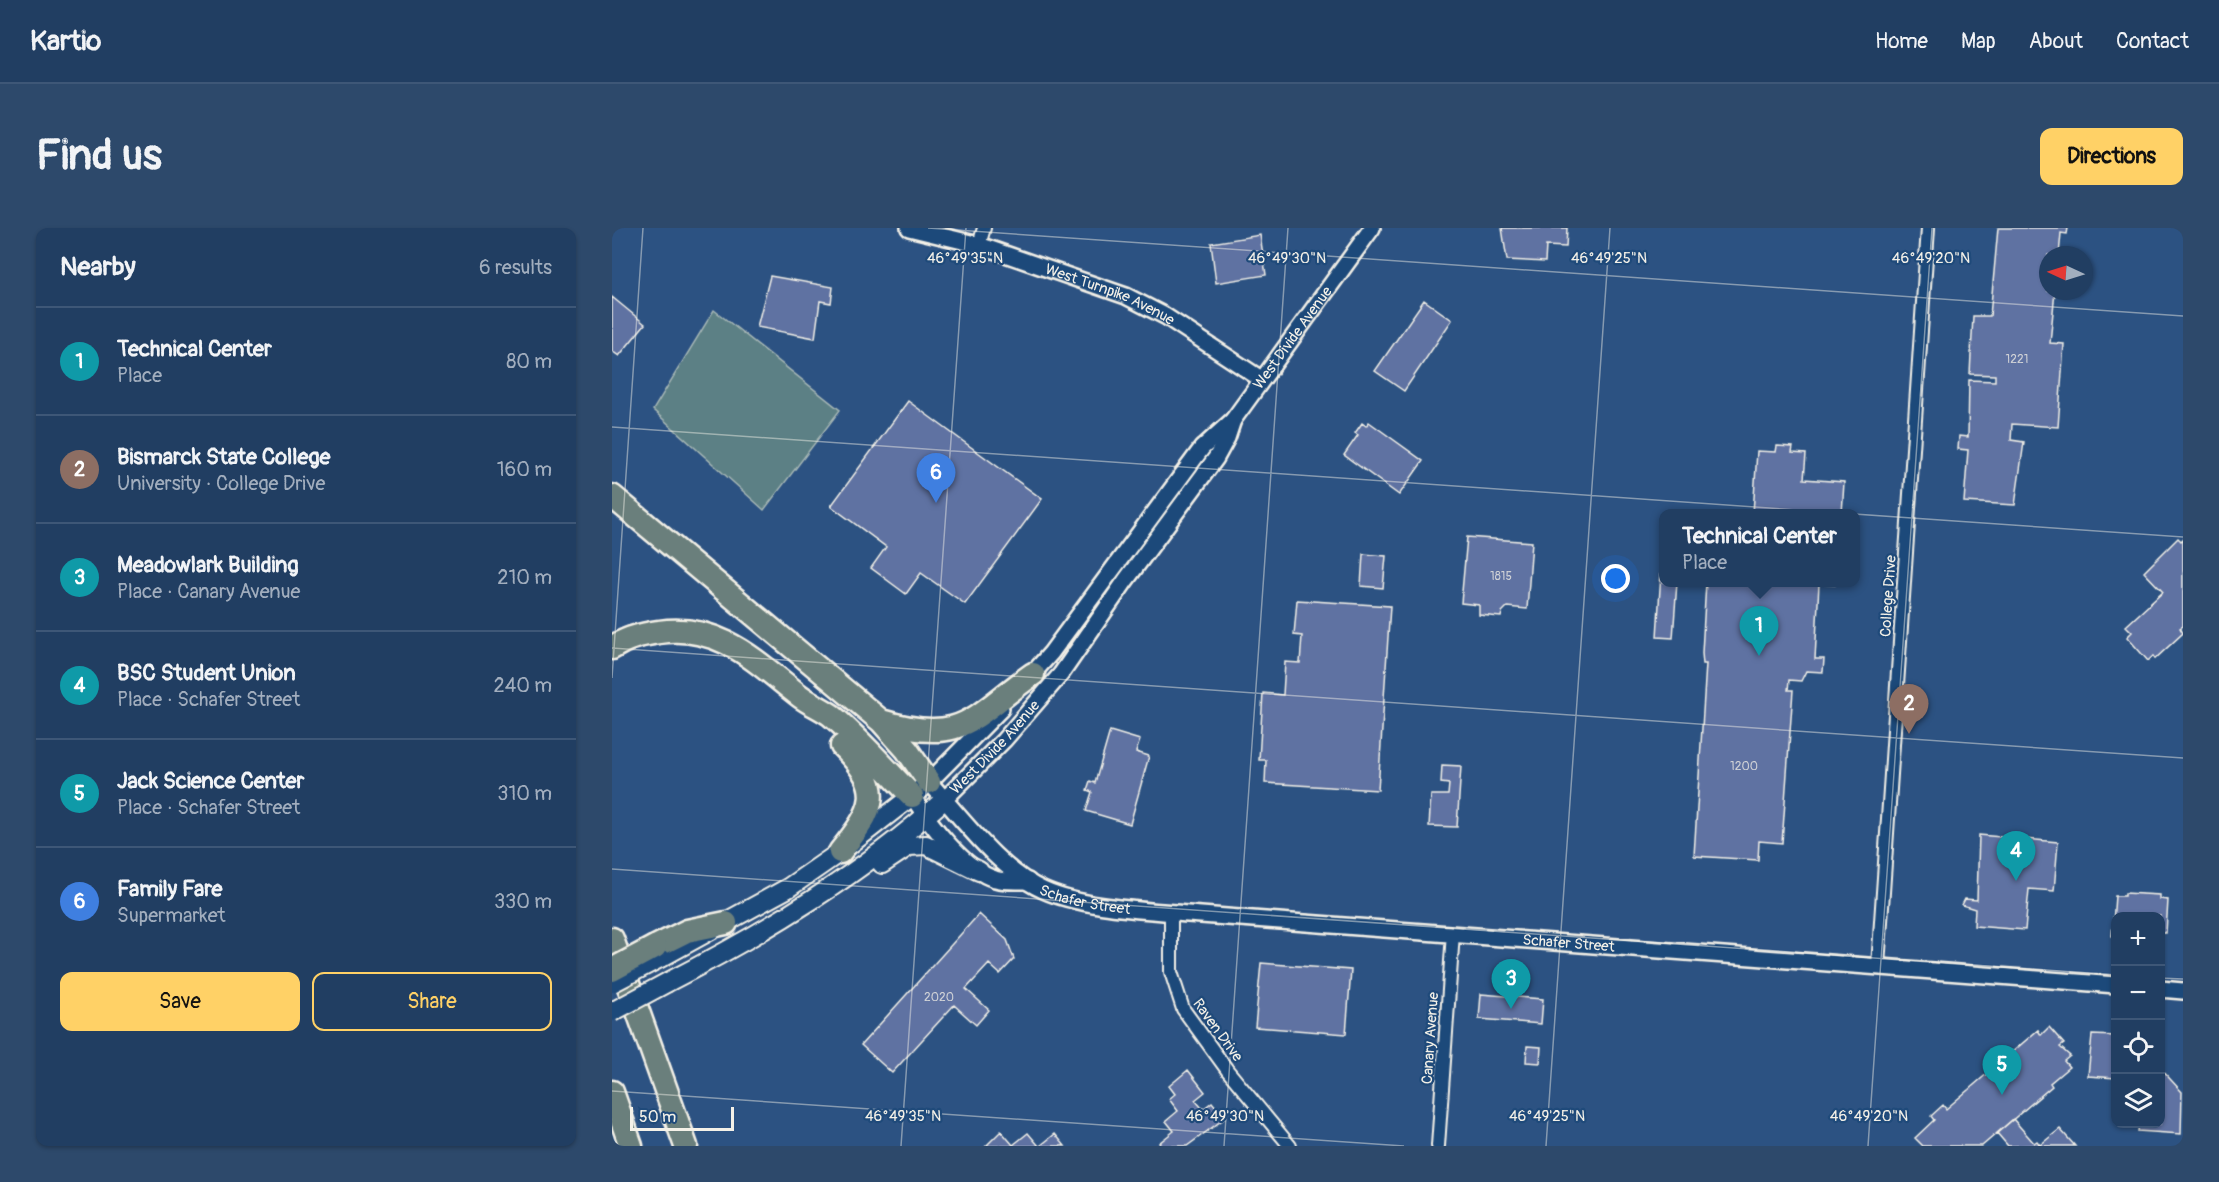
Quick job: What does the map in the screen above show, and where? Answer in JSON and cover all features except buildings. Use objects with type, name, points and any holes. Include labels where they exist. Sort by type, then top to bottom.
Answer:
[{"type":"highway","points":[[612,496],[881,721],[907,750],[921,789]]},
{"type":"highway","points":[[612,648],[635,636],[664,631],[697,631],[712,634],[762,664],[801,697],[830,715],[921,789]]},
{"type":"highway","points":[[881,721],[922,730],[959,727],[980,717],[1006,693],[1033,674]]},
{"type":"highway","points":[[801,697],[815,721],[856,760],[870,783],[872,794],[867,815],[840,852]]},
{"type":"highway","points":[[677,1146],[612,971],[657,952],[687,931],[726,923]]},
{"type":"highway","points":[[612,939],[686,1146]]},
{"type":"highway","points":[[612,1092],[631,1146]]},
{"type":"main road","name":"West Divide Avenue","points":[[726,923],[788,888],[840,852],[921,789]]},
{"type":"main road","name":"West Divide Avenue","points":[[612,1012],[748,940],[849,876],[945,799]]},
{"type":"main road","points":[[849,876],[890,861],[909,846],[926,845],[979,871]]},
{"type":"main road","points":[[612,983],[657,952]]},
{"type":"street","name":"West Turnpike Avenue","points":[[909,228],[979,245],[1138,301],[1180,325],[1261,380]]},
{"type":"street","points":[[979,245],[984,228]]},
{"type":"street","name":"West Divide Avenue","points":[[921,789],[1052,653],[1202,448],[1233,420],[1372,228]]},
{"type":"street","name":"College Drive","points":[[1878,966],[1928,228]]},
{"type":"street","name":"West Divide Avenue","points":[[945,799],[1004,740],[1061,674],[1120,588],[1216,458],[1227,438],[1233,420]]},
{"type":"street","name":"Schafer Street","points":[[921,789],[945,799],[1003,861],[1028,881],[1044,890],[1082,901],[1171,913],[2111,985]]},
{"type":"street","name":"Schafer Street","points":[[921,789],[925,816],[956,852],[979,871],[995,880],[1028,881]]},
{"type":"street","name":"Raven Drive","points":[[1171,913],[1171,972],[1182,1009],[1228,1071],[1290,1146]]},
{"type":"street","name":"Canary Avenue","points":[[1438,1146],[1453,933]]},
{"type":"street","points":[[2165,989],[2183,991]]},
{"type":"green space","points":[[714,310],[840,410],[764,510],[653,410]]},
{"type":"place","name":"Family Fare","points":[[936,503]]},
{"type":"place","name":"Technical Center","points":[[1759,656]]},
{"type":"place","name":"Bismarck State College","points":[[1909,734]]},
{"type":"place","name":"BSC Student Union","points":[[2016,881]]},
{"type":"place","name":"Meadowlark Building","points":[[1511,1009]]},
{"type":"place","name":"Jack Science Center","points":[[2002,1095]]}]
